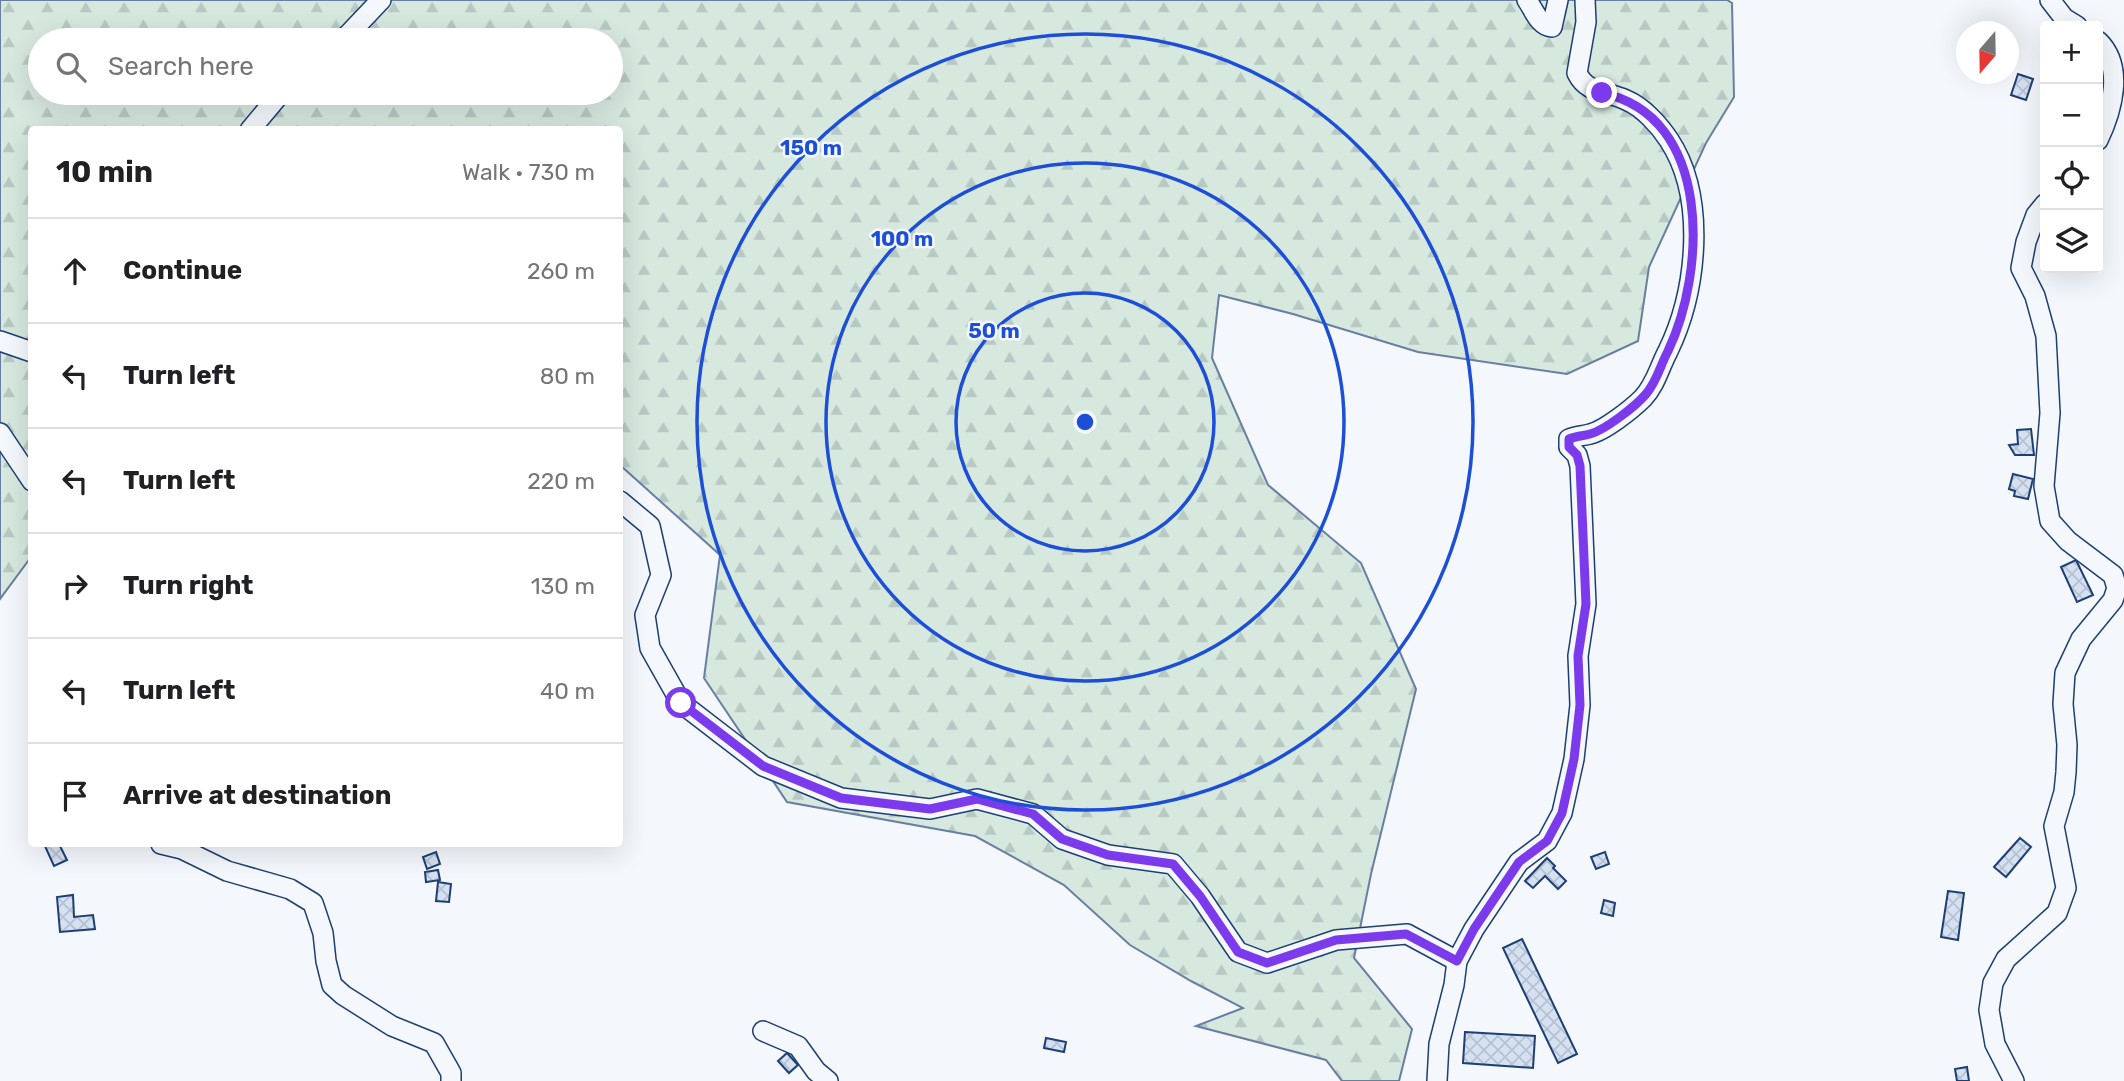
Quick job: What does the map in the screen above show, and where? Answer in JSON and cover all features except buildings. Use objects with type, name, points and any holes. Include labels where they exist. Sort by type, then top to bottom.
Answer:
[{"type":"street","points":[[354,28],[381,0]]},
{"type":"street","points":[[1528,0],[1545,27],[1552,27],[1558,0]]},
{"type":"street","points":[[1437,1081],[1439,1045],[1457,961],[1474,929],[1519,862],[1547,841],[1562,813],[1577,732],[1580,705],[1578,656],[1586,604],[1580,466],[1577,455],[1569,447],[1569,439],[1601,429],[1636,404],[1657,379],[1682,314],[1694,243],[1691,193],[1680,161],[1669,140],[1634,103],[1594,90],[1581,80],[1577,73],[1586,22],[1585,0]]},
{"type":"street","points":[[2050,0],[2069,21]]},
{"type":"street","points":[[2103,44],[2108,48],[2118,75],[2115,96],[2103,130]]},
{"type":"street","points":[[253,126],[271,105]]},
{"type":"street","points":[[2014,1081],[1995,1044],[1989,1010],[1993,983],[2006,959],[2057,913],[2066,888],[2054,826],[2064,792],[2066,772],[2067,745],[2063,704],[2065,673],[2081,639],[2113,600],[2117,588],[2113,575],[2068,541],[2050,521],[2045,486],[2050,413],[2046,336],[2035,296],[2021,268],[2029,233],[2040,210]]},
{"type":"street","points":[[0,341],[28,351]]},
{"type":"street","points":[[0,433],[28,475]]},
{"type":"street","points":[[623,503],[650,526],[661,575],[645,615],[650,648],[681,703],[763,766],[841,798],[930,809],[977,799],[1033,814],[1062,839],[1108,855],[1173,864],[1200,896],[1238,952],[1267,963],[1336,940],[1406,934],[1457,961]]},
{"type":"street","points":[[174,847],[227,871],[290,889],[313,903],[323,933],[332,985],[392,1026],[434,1043],[451,1073],[451,1081]]},
{"type":"street","points":[[763,1031],[797,1046],[828,1081]]},
{"type":"green space","points":[[0,0],[1727,0],[1732,3],[1734,97],[1706,143],[1649,267],[1638,341],[1567,374],[1418,352],[1293,314],[1219,295],[1212,358],[1268,485],[1361,563],[1416,689],[1371,874],[1354,958],[1412,1029],[1399,1081],[1342,1081],[1326,1060],[1196,1026],[1243,1008],[1130,945],[1064,885],[975,836],[787,802],[704,678],[720,555],[623,468],[623,126],[28,126],[28,561],[0,599]]},
{"type":"route","points":[[681,703],[763,766],[841,798],[930,809],[977,799],[1033,814],[1062,839],[1108,855],[1173,864],[1200,896],[1238,952],[1267,963],[1336,940],[1406,934],[1457,961],[1474,929],[1519,862],[1547,841],[1562,813],[1574,759],[1580,705],[1578,656],[1586,604],[1580,466],[1577,455],[1569,447],[1569,439],[1601,429],[1648,393],[1672,344],[1685,298],[1694,243],[1694,218],[1691,193],[1680,161],[1659,127],[1634,103],[1602,93]]}]
